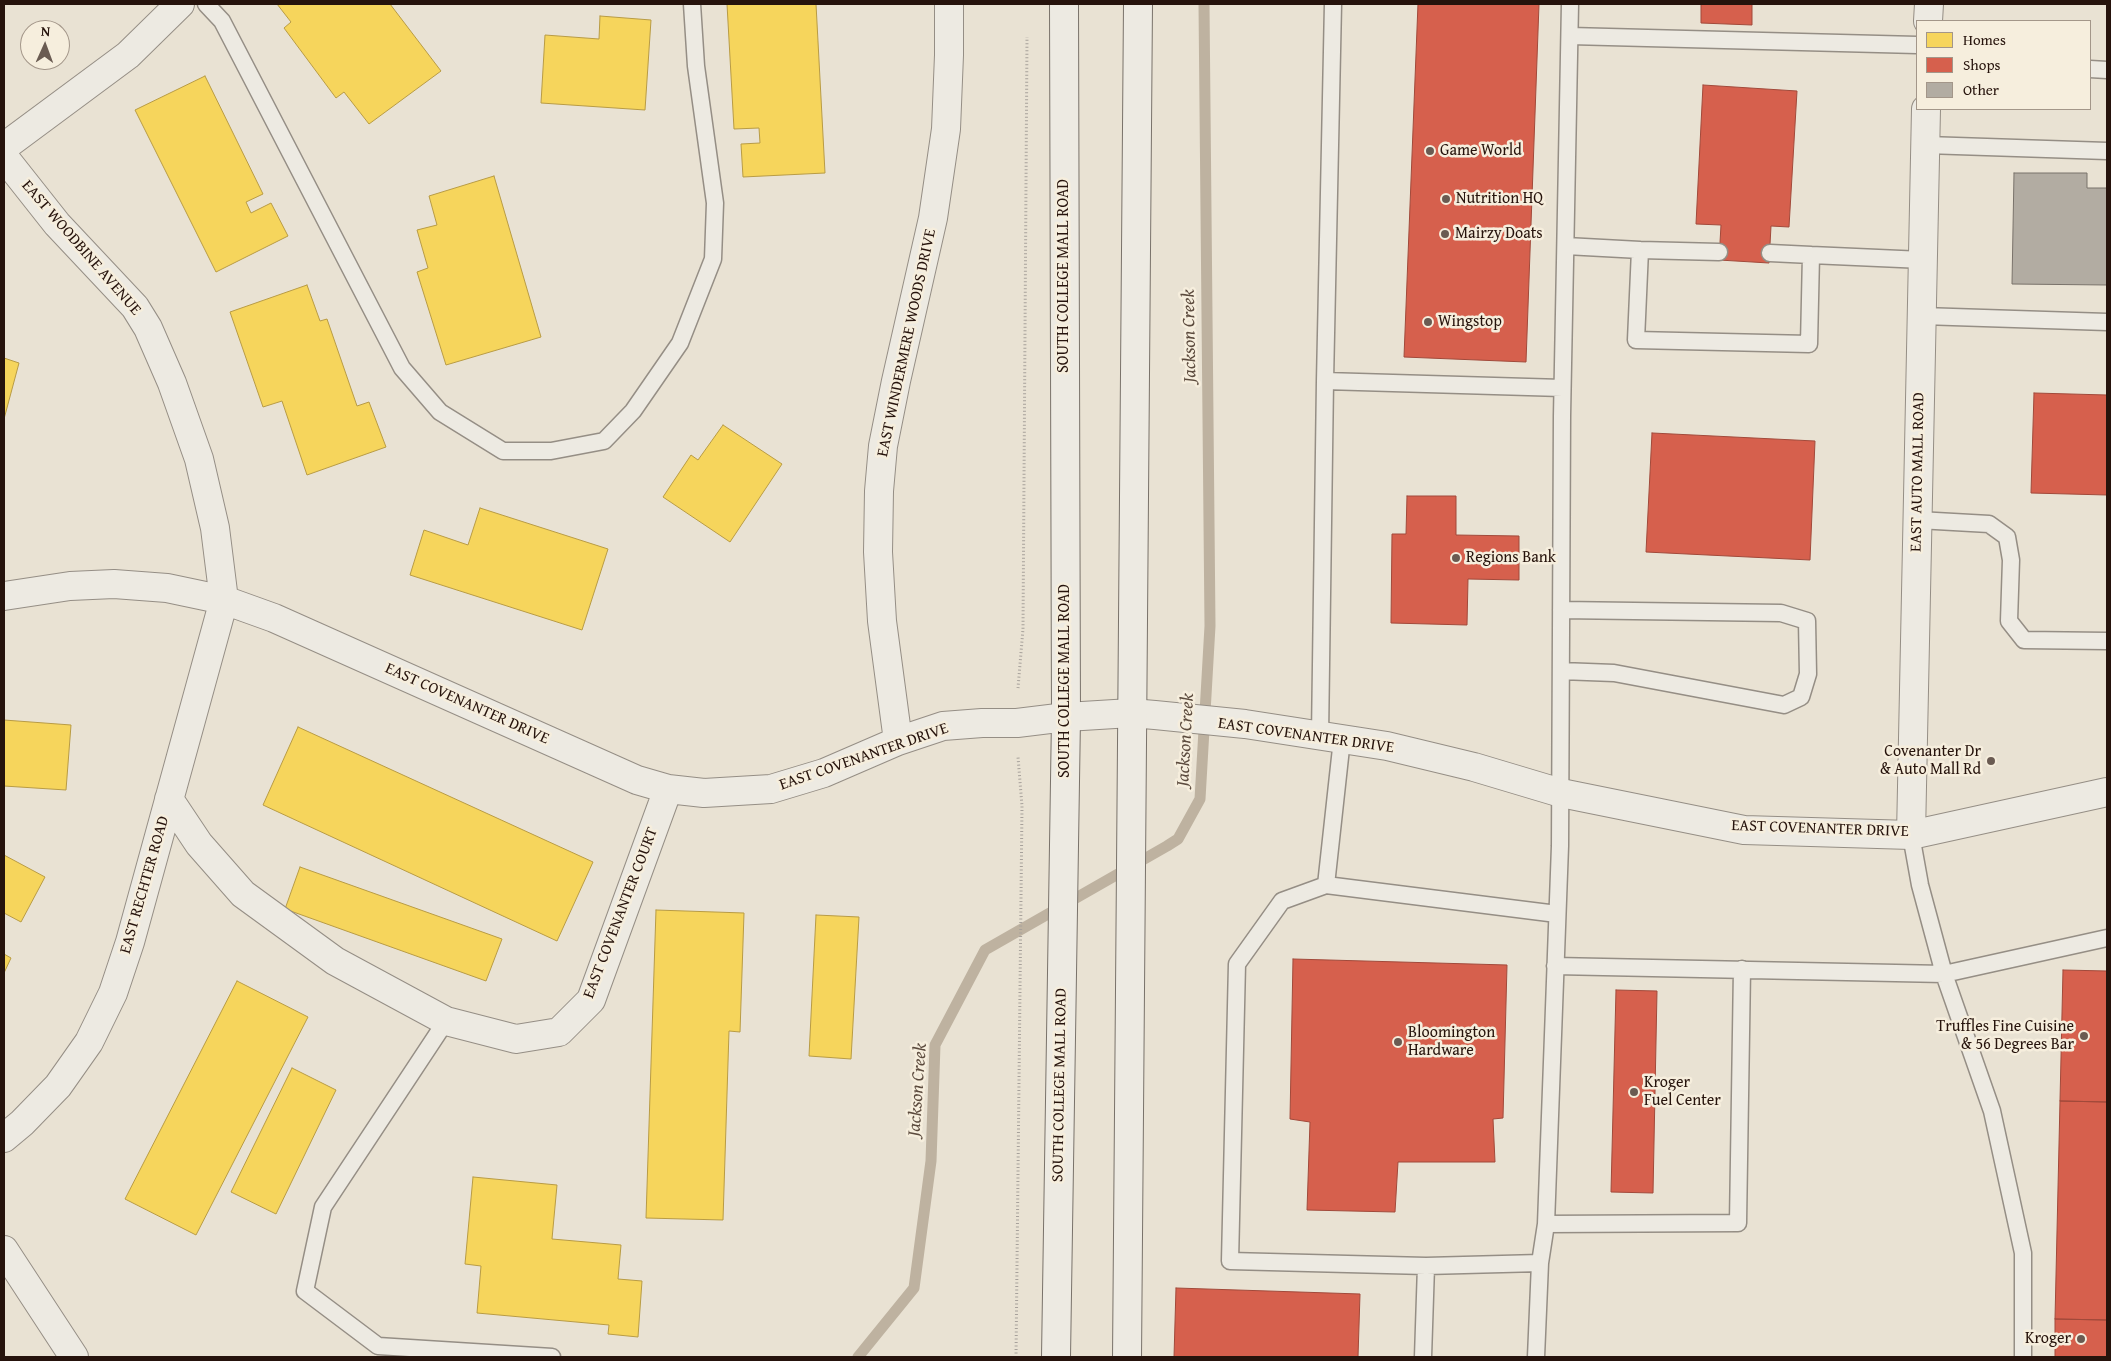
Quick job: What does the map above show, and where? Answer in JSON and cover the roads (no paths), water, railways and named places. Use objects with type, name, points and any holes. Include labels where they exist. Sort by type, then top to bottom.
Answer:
[{"type":"street","points":[[4,147],[128,55],[180,4]]},
{"type":"street","name":"EAST WINDERMERE WOODS DRIVE","points":[[898,741],[882,621],[878,552],[879,491],[883,446],[933,218],[946,129],[949,4]]},
{"type":"street","name":"SOUTH COLLEGE MALL ROAD","points":[[1056,1357],[1066,717],[1064,4]]},
{"type":"street","points":[[1127,1357],[1138,4]]},
{"type":"street","points":[[1928,20],[1929,4]]},
{"type":"street","name":"EAST AUTO MALL ROAD","points":[[1910,835],[1926,110]]},
{"type":"street","name":"EAST WOODBINE AVENUE","points":[[4,157],[58,224],[136,307],[148,328],[172,383],[199,459],[215,528],[224,600]]},
{"type":"street","name":"EAST COVENANTER DRIVE","points":[[4,596],[70,586],[114,584],[167,588],[224,600],[274,618],[637,780],[668,789],[704,793],[771,789],[824,773],[898,741],[943,726],[1017,723],[1066,717],[1131,713],[1233,723],[1387,746],[1474,767],[1560,793],[1744,830],[1910,835],[2107,792]]},
{"type":"street","name":"EAST RECHTER ROAD","points":[[4,1138],[22,1123],[58,1086],[89,1042],[112,993],[124,959],[224,600]]},
{"type":"street","name":"EAST COVENANTER COURT","points":[[169,799],[199,844],[242,894],[334,961],[446,1022],[516,1039],[559,1032],[591,1000],[668,789]]},
{"type":"street","points":[[4,1250],[74,1357]]},
{"type":"lane","points":[[206,4],[222,21],[402,368],[440,412],[503,451],[551,451],[604,441],[633,412],[680,343],[713,259],[715,203],[696,66],[692,4]]},
{"type":"lane","points":[[1326,885],[1331,737],[1325,381],[1333,4]]},
{"type":"lane","points":[[1536,1357],[1540,1263],[1546,1224],[1557,914],[1560,793],[1562,388],[1570,4]]},
{"type":"lane","points":[[1570,36],[1916,44]]},
{"type":"lane","points":[[2091,69],[2107,70]]},
{"type":"lane","points":[[1926,146],[2107,151]]},
{"type":"lane","points":[[1566,246],[1719,252]]},
{"type":"lane","points":[[1640,250],[1636,340],[1808,344],[1811,255]]},
{"type":"lane","points":[[1770,253],[1923,260]]},
{"type":"lane","points":[[1922,316],[2107,322]]},
{"type":"lane","points":[[1325,381],[1562,388]]},
{"type":"lane","points":[[1918,520],[1989,524],[2007,537],[2011,560],[2009,622],[2024,640],[2107,641]]},
{"type":"lane","points":[[1561,610],[1697,610],[1781,614],[1807,621],[1808,674],[1801,697],[1784,705],[1614,673],[1561,671]]},
{"type":"lane","points":[[1910,835],[1920,886],[1944,974],[1992,1110],[2024,1253],[2023,1357]]},
{"type":"lane","points":[[1540,1263],[1426,1266],[1230,1260],[1237,964],[1282,902],[1326,885],[1557,914]]},
{"type":"lane","points":[[1555,966],[1944,974],[2107,938]]},
{"type":"lane","points":[[1546,1224],[1738,1223],[1742,969]]},
{"type":"lane","points":[[446,1022],[324,1206],[305,1291],[378,1346],[552,1357]]},
{"type":"lane","points":[[1423,1357],[1426,1266]]},
{"type":"waterway","name":"Jackson Creek","points":[[858,1357],[914,1288],[931,1161],[935,1045],[985,950],[1178,839],[1200,799],[1210,626],[1204,4]]},
{"type":"place","name":"Game World","points":[[1430,151]]},
{"type":"place","name":"Nutrition HQ","points":[[1446,199]]},
{"type":"place","name":"Mairzy Doats","points":[[1445,234]]},
{"type":"place","name":"Wingstop","points":[[1428,322]]},
{"type":"place","name":"Regions Bank","points":[[1456,558]]},
{"type":"place","name":"Covenanter Dr & Auto Mall Rd","points":[[1991,761]]},
{"type":"place","name":"Truffles Fine Cuisine & 56 Degrees Bar","points":[[2084,1036]]},
{"type":"place","name":"Bloomington Hardware","points":[[1398,1042]]},
{"type":"place","name":"Kroger Fuel Center","points":[[1634,1092]]},
{"type":"place","name":"Kroger","points":[[2081,1339]]}]
